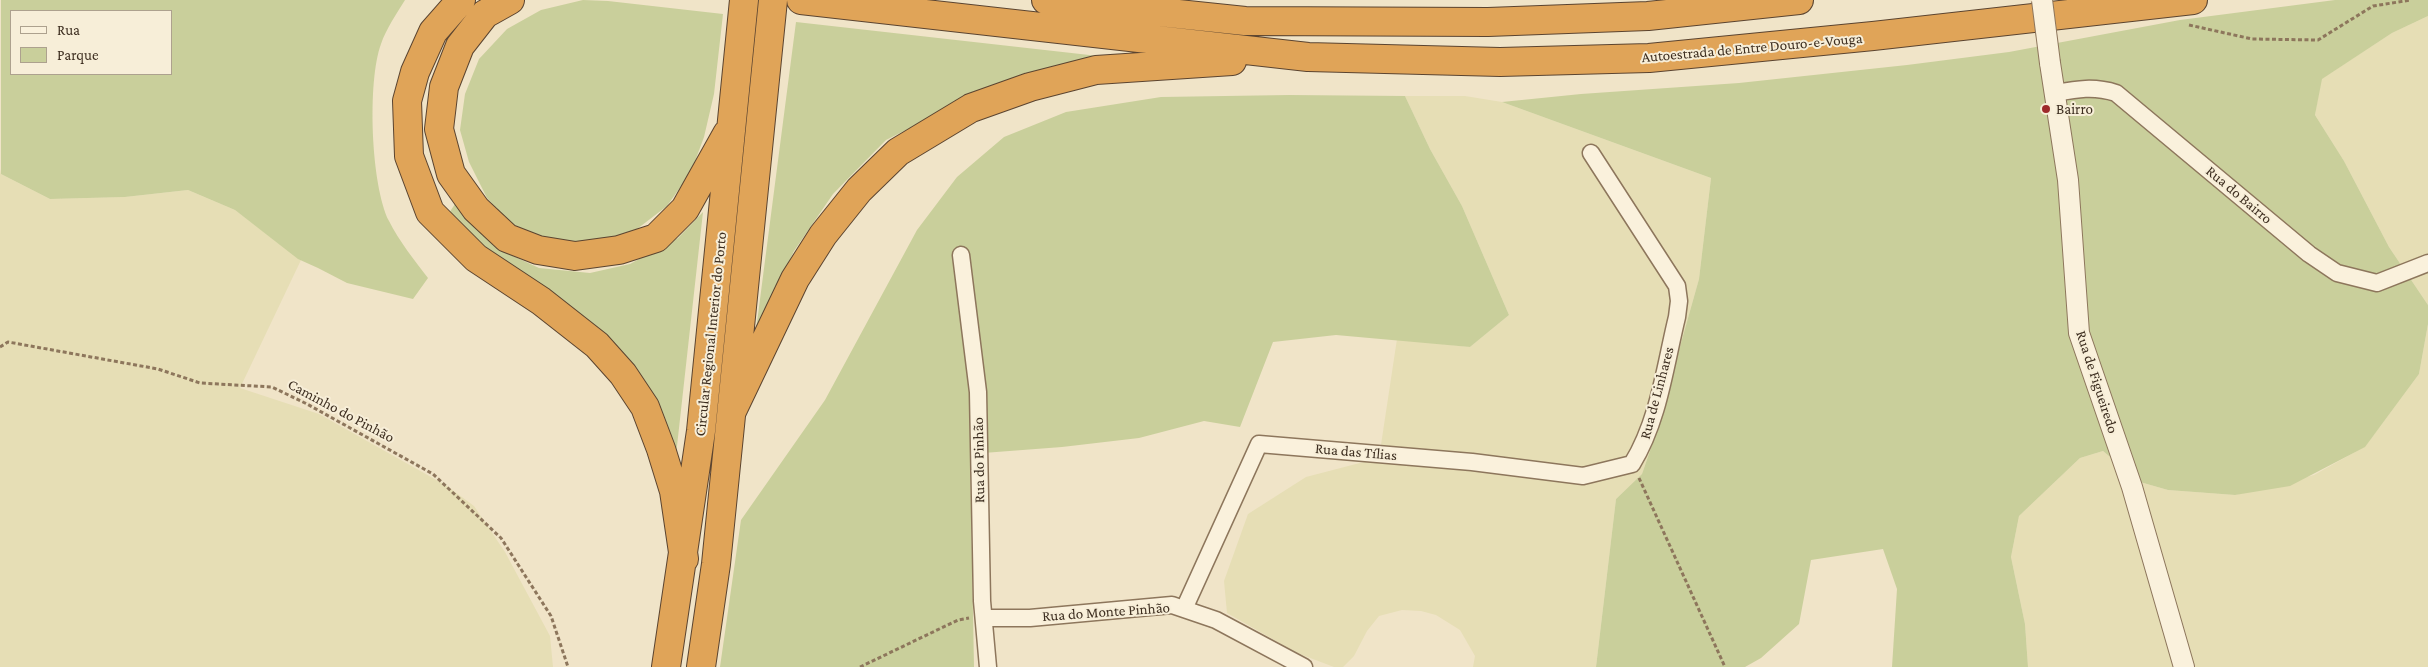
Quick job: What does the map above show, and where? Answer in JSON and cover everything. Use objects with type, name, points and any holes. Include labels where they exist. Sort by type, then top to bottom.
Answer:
[{"type":"highway","points":[[461,0],[433,32],[415,72],[407,101],[409,156],[430,212],[476,258],[541,301],[597,345],[623,374],[645,407],[661,449],[674,491],[684,559]]},
{"type":"highway","points":[[510,0],[485,14],[460,46],[444,87],[439,129],[451,174],[476,209],[507,238],[538,250],[576,256],[620,250],[656,238],[684,209],[732,126]]},
{"type":"highway","name":"Circular Regional Interior do Porto","points":[[666,667],[684,559],[701,431],[744,0]]},
{"type":"highway","name":"Circular Regional Interior do Porto","points":[[701,667],[716,564],[732,411],[736,348],[774,0]]},
{"type":"highway","points":[[801,0],[1308,57]]},
{"type":"highway","points":[[1046,0],[1245,21],[1488,22],[1648,16],[1799,0]]},
{"type":"highway","points":[[1223,0],[1326,21]]},
{"type":"highway","name":"Autoestrada de Entre Douro-e-Vouga","points":[[1308,57],[1500,62],[1649,58],[1873,36],[2191,13]]},
{"type":"highway","points":[[732,411],[795,279],[823,235],[859,190],[898,152],[972,108],[1030,87],[1096,70],[1308,57]]},
{"type":"street","name":"Rua de Figueiredo","points":[[2042,0],[2068,180],[2079,333],[2132,487],[2184,667]]},
{"type":"street","name":"Rua do Bairro","points":[[2056,93],[2086,88],[2101,88],[2116,93],[2309,254],[2337,273],[2377,283],[2428,263]]},
{"type":"street","name":"Rua de Linhares","points":[[1591,153],[1677,286],[1677,317],[1653,421],[1644,445],[1632,464]]},
{"type":"street","name":"Rua do Pinhão","points":[[961,255],[978,392],[982,601],[988,667]]},
{"type":"street","name":"Rua das Tílias","points":[[1184,609],[1259,444],[1472,462],[1583,476],[1632,464]]},
{"type":"street","name":"Rua do Monte Pinhão","points":[[984,618],[1030,618],[1172,605],[1216,620],[1304,667]]},
{"type":"path","points":[[2191,13],[2252,39],[2318,40],[2373,6],[2412,0]]},
{"type":"path","name":"Caminho do Pinhão","points":[[0,347],[8,342],[139,365],[158,369],[200,383],[272,387],[307,404],[434,474],[501,538],[551,616],[568,667]]},
{"type":"path","points":[[1632,464],[1725,667]]},
{"type":"path","points":[[860,667],[958,620],[984,618]]},
{"type":"shaded area","points":[[2428,16],[2428,305],[2389,247],[2344,161],[2315,115],[2321,79],[2392,33]]},
{"type":"shaded area","points":[[1405,96],[1465,96],[1502,102],[1711,178],[1699,279],[1654,439],[1642,474],[1616,499],[1596,667],[1473,667],[1475,656],[1460,630],[1436,615],[1421,611],[1402,610],[1379,616],[1367,631],[1354,656],[1343,667],[1334,667],[1297,653],[1227,613],[1224,581],[1248,514],[1306,477],[1379,458],[1397,339],[1470,347],[1509,315],[1462,206],[1430,149]]},
{"type":"shaded area","points":[[0,169],[1,174],[50,199],[125,197],[188,190],[235,210],[301,260],[240,388],[319,414],[447,486],[474,506],[505,552],[550,636],[553,667],[0,667]]},
{"type":"shaded area","points":[[2428,324],[2428,667],[2028,667],[2025,624],[2011,557],[2019,516],[2080,458],[2103,451],[2140,482],[2168,490],[2235,495],[2314,475],[2364,447],[2379,428],[2419,374]]},
{"type":"green space","points":[[1,0],[405,0],[381,44],[374,83],[373,133],[378,184],[389,221],[402,243],[428,278],[413,299],[347,283],[298,259],[235,210],[188,190],[125,197],[50,199],[1,174]]},
{"type":"green space","points":[[583,0],[723,14],[714,94],[704,137],[691,172],[667,206],[637,229],[592,244],[549,241],[512,225],[487,198],[469,162],[460,130],[465,94],[479,59],[507,29],[541,10]]},
{"type":"green space","points":[[2335,0],[2428,0],[2428,16],[2392,33],[2322,79],[2315,115],[2344,161],[2389,247],[2428,305],[2428,324],[2419,374],[2365,447],[2290,486],[2235,495],[2168,490],[2140,482],[2103,451],[2080,458],[2019,516],[2011,557],[2025,624],[2028,667],[1892,667],[1897,589],[1883,549],[1811,560],[1799,624],[1761,658],[1745,667],[1596,667],[1616,499],[1642,474],[1654,439],[1699,279],[1711,178],[1502,102],[1581,94],[1739,83],[1907,65],[2009,52],[2180,20]]},
{"type":"green space","points":[[796,22],[1107,57],[962,102],[886,140],[833,194],[794,251],[756,330]]},
{"type":"green space","points":[[1405,96],[1430,149],[1462,206],[1509,315],[1470,347],[1336,335],[1273,342],[1240,427],[1204,421],[1139,438],[1062,447],[970,454],[974,667],[720,667],[741,520],[825,400],[917,230],[957,177],[1004,137],[1066,112],[1161,97]]},
{"type":"green space","points":[[455,204],[496,248],[539,268],[590,273],[630,264],[678,238],[703,212],[676,455],[651,404],[484,252],[449,213]]},
{"type":"place","name":"Bairro","points":[[2046,109]]}]
